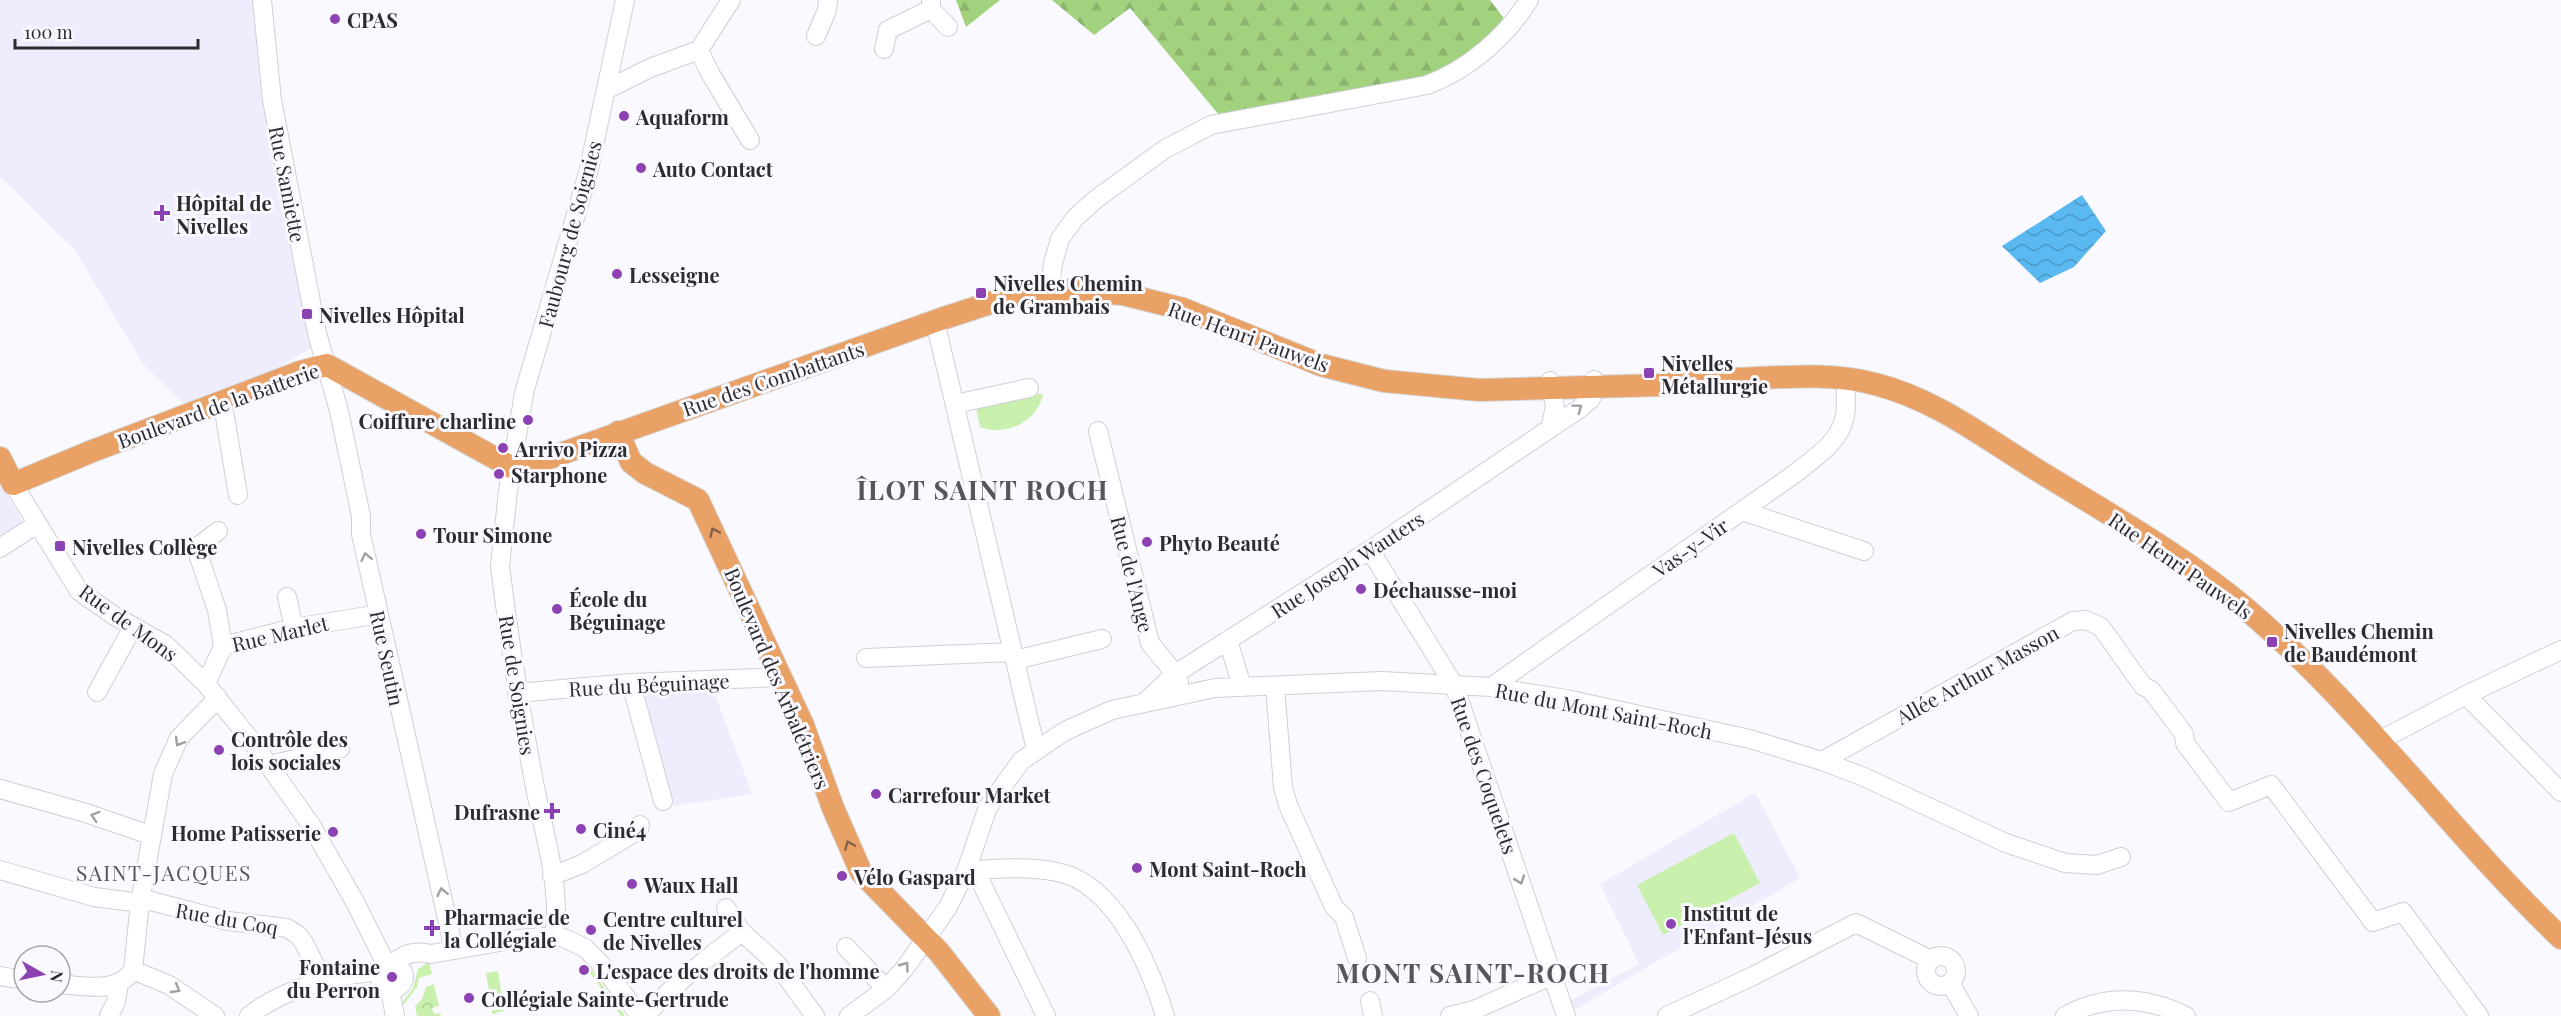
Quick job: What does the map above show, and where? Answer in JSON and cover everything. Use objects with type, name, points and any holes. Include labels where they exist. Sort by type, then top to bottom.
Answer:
[{"type":"main road","name":"Rue des Combattants","points":[[512,467],[552,457],[935,321],[1015,295],[1042,290]]},
{"type":"main road","name":"Rue Henri Pauwels","points":[[1042,290],[1123,294],[1183,309],[1321,365],[1383,381],[1447,387],[1478,383],[1594,384],[1659,378],[1846,379],[1902,391],[1937,407],[2108,513],[2203,576],[2247,609],[2283,642],[2379,741],[2561,938]]},
{"type":"main road","name":"Boulevard de la Batterie","points":[[13,484],[90,452],[300,372],[327,365],[512,467]]},
{"type":"main road","name":"Boulevard des Arbalétriers","points":[[618,432],[631,462],[645,473],[698,500],[803,724],[833,808],[861,872],[939,952],[989,1016]]},
{"type":"main road","points":[[0,458],[13,484]]},
{"type":"street","name":"Rue Samiette","points":[[262,0],[272,100],[317,333],[327,365]]},
{"type":"street","name":"Faubourg de Soignies","points":[[512,467],[524,393],[588,173],[626,0]]},
{"type":"street","points":[[606,90],[650,68],[699,50],[731,0]]},
{"type":"street","points":[[816,36],[827,10],[828,0]]},
{"type":"street","points":[[1042,290],[1060,239],[1075,218],[1096,199],[1165,149],[1210,126],[1438,81],[1478,56],[1522,11],[1529,0]]},
{"type":"street","points":[[884,49],[888,30],[931,4],[948,27]]},
{"type":"street","points":[[699,50],[750,140]]},
{"type":"street","points":[[935,321],[1036,750]]},
{"type":"street","name":"Rue Seutin","points":[[327,365],[356,492],[361,534],[454,950]]},
{"type":"street","name":"Vas-y-Vir","points":[[1491,687],[1793,475],[1824,450],[1839,432],[1845,416],[1846,379]]},
{"type":"street","name":"Rue Joseph Wauters","points":[[1141,703],[1176,674],[1370,550],[1550,429],[1591,399],[1594,384]]},
{"type":"street","points":[[1550,385],[1555,407],[1550,429]]},
{"type":"street","points":[[955,404],[1029,388]]},
{"type":"street","points":[[221,404],[238,495]]},
{"type":"street","name":"Rue de l'Ange","points":[[1098,431],[1150,643],[1176,674],[1184,694]]},
{"type":"street","name":"Rue de Soignies","points":[[512,467],[500,566],[518,693],[552,876],[555,902],[554,934]]},
{"type":"street","name":"Rue de Mons","points":[[13,484],[79,591],[133,627],[166,645],[212,691],[269,765],[311,825],[355,902],[391,974],[395,1016]]},
{"type":"street","points":[[1742,511],[1864,551]]},
{"type":"street","points":[[0,548],[36,524]]},
{"type":"street","points":[[218,531],[196,548],[217,610],[223,646]]},
{"type":"street","name":"Rue des Coquelets","points":[[1370,550],[1454,685],[1566,1016]]},
{"type":"street","points":[[287,597],[294,628]]},
{"type":"street","name":"Rue Marlet","points":[[212,691],[223,646],[294,628],[379,614]]},
{"type":"street","name":"Allée Arthur Masson","points":[[1822,761],[2073,621],[2086,620],[2101,627],[2143,686],[2151,690],[2184,734],[2185,743],[2229,802],[2271,785],[2373,922],[2403,912],[2479,1016]]},
{"type":"street","points":[[97,692],[133,627]]},
{"type":"street","points":[[866,658],[1014,656],[1102,639]]},
{"type":"street","points":[[1228,640],[1242,687]]},
{"type":"street","points":[[2379,741],[2466,695],[2561,650]]},
{"type":"street","points":[[1200,658],[1207,690]]},
{"type":"street","name":"Rue du Béguinage","points":[[518,693],[631,683],[780,677]]},
{"type":"street","name":"Rue du Mont Saint-Roch","points":[[849,1016],[886,989],[905,968],[954,897],[970,871],[988,807],[1022,761],[1083,721],[1112,710],[1207,690],[1382,681],[1491,687],[1566,699],[1750,739],[1822,761],[1864,777],[1996,839],[2055,859],[2097,865],[2121,857]]},
{"type":"street","points":[[631,683],[663,801]]},
{"type":"street","points":[[1275,686],[1282,776],[1288,805],[1334,906],[1344,917],[1357,958]]},
{"type":"street","points":[[72,985],[105,987],[119,983],[133,970],[150,835],[163,774],[179,738],[212,691]]},
{"type":"street","points":[[2466,695],[2561,792]]},
{"type":"street","points":[[269,765],[340,749]]},
{"type":"street","points":[[0,789],[65,807],[150,835]]},
{"type":"street","points":[[552,876],[582,864],[639,830],[640,825]]},
{"type":"street","name":"Rue du Coq","points":[[0,870],[94,897],[151,901],[228,921],[287,928],[298,935],[323,981]]},
{"type":"street","points":[[1046,1016],[970,871],[1058,872],[1080,881],[1098,893],[1122,924],[1143,958],[1165,1016]]},
{"type":"street","points":[[726,908],[742,932],[777,964],[815,1016]]},
{"type":"street","points":[[1667,1016],[1753,976],[1856,923],[1931,960],[1926,969],[1929,980],[1938,986],[1950,983],[1969,1016]]},
{"type":"street","points":[[645,1016],[665,994],[699,964],[742,932]]},
{"type":"street","points":[[249,1016],[280,998],[323,981],[363,972],[391,974],[414,966],[431,954],[554,934],[585,948],[609,973],[640,1016]]},
{"type":"street","points":[[846,947],[886,989]]},
{"type":"street","points":[[133,970],[169,985],[215,1016]]},
{"type":"street","points":[[1450,1016],[1474,1010],[1553,975]]},
{"type":"street","points":[[109,1016],[116,1002],[119,983]]},
{"type":"street","points":[[2065,1016],[2097,1002],[2119,1000],[2151,1003],[2170,1008],[2186,1016]]},
{"type":"shaded area","name":"Hôpital de Nivelles","points":[[0,0],[254,0],[261,89],[315,346],[274,370],[196,398],[189,409],[143,364],[74,249],[0,177]]},
{"type":"shaded area","points":[[0,479],[23,524],[0,539]]},
{"type":"shaded area","points":[[712,686],[752,794],[674,806],[640,690]]},
{"type":"shaded area","name":"Institut de l'Enfant-Jésus","points":[[1755,793],[1800,878],[1574,1010],[1571,1000],[1639,964],[1600,884]]},
{"type":"green space","points":[[956,0],[1000,0],[966,27]]},
{"type":"green space","points":[[1052,0],[1490,0],[1509,25],[1438,81],[1219,115],[1130,8],[1094,35]]},
{"type":"green space","points":[[1034,394],[1043,394],[1040,404],[1035,412],[1019,425],[1000,430],[980,427],[976,408]]},
{"type":"green space","points":[[1734,833],[1760,883],[1663,935],[1637,885]]},
{"type":"green space","points":[[429,962],[432,974],[419,978],[417,987],[404,1004],[402,1003],[413,988],[418,969]]},
{"type":"green space","points":[[585,966],[591,969],[625,1016],[621,1016],[590,973],[583,978],[578,973]]},
{"type":"green space","points":[[498,971],[504,1011],[492,1014],[492,1006],[497,1001],[494,996],[490,996],[486,973]]},
{"type":"green space","points":[[434,984],[439,1006],[432,1010],[435,1014],[440,1013],[441,1016],[417,1016],[415,1006],[422,999],[426,987]]},
{"type":"water","points":[[2082,195],[2106,231],[2074,267],[2040,283],[2002,246]]},
{"type":"place","name":"CPAS","points":[[335,19]]},
{"type":"place","name":"Aquaform","points":[[624,116]]},
{"type":"place","name":"Auto Contact","points":[[641,168]]},
{"type":"place","name":"Hôpital de Nivelles","points":[[162,213]]},
{"type":"place","name":"Lesseigne","points":[[617,274]]},
{"type":"place","name":"Nivelles Chemin de Grambais","points":[[981,293]]},
{"type":"place","name":"Nivelles Hôpital","points":[[307,314]]},
{"type":"place","name":"Nivelles Métallurgie","points":[[1649,373]]},
{"type":"place","name":"Coiffure charline","points":[[528,420]]},
{"type":"place","name":"Arrivo Pizza","points":[[503,448]]},
{"type":"place","name":"Starphone","points":[[499,474]]},
{"type":"place","name":"Tour Simone","points":[[421,534]]},
{"type":"place","name":"Phyto Beauté","points":[[1147,542]]},
{"type":"place","name":"Nivelles Collège","points":[[60,546]]},
{"type":"place","name":"Déchausse-moi","points":[[1361,589]]},
{"type":"place","name":"École du Béguinage","points":[[557,609]]},
{"type":"place","name":"Nivelles Chemin de Baudémont","points":[[2272,642]]},
{"type":"place","name":"Contrôle des lois sociales","points":[[219,750]]},
{"type":"place","name":"Carrefour Market","points":[[876,794]]},
{"type":"place","name":"Dufrasne","points":[[552,811]]},
{"type":"place","name":"Ciné4","points":[[581,829]]},
{"type":"place","name":"Home Patisserie","points":[[333,832]]},
{"type":"place","name":"Mont Saint-Roch","points":[[1137,868]]},
{"type":"place","name":"Vélo Gaspard","points":[[842,876]]},
{"type":"place","name":"Waux Hall","points":[[632,884]]},
{"type":"place","name":"Institut de l'Enfant-Jésus","points":[[1671,924]]},
{"type":"place","name":"Pharmacie de la Collégiale","points":[[432,928]]},
{"type":"place","name":"Centre culturel de Nivelles","points":[[591,930]]},
{"type":"place","name":"L'espace des droits de l'homme","points":[[584,970]]},
{"type":"place","name":"Fontaine du Perron","points":[[392,977]]},
{"type":"place","name":"Collégiale Sainte-Gertrude","points":[[469,998]]},
{"type":"district","name":"ÎLOT SAINT ROCH","points":[[983,489]]},
{"type":"district","name":"SAINT-JACQUES","points":[[164,872]]},
{"type":"district","name":"MONT SAINT-ROCH","points":[[1473,972]]}]
